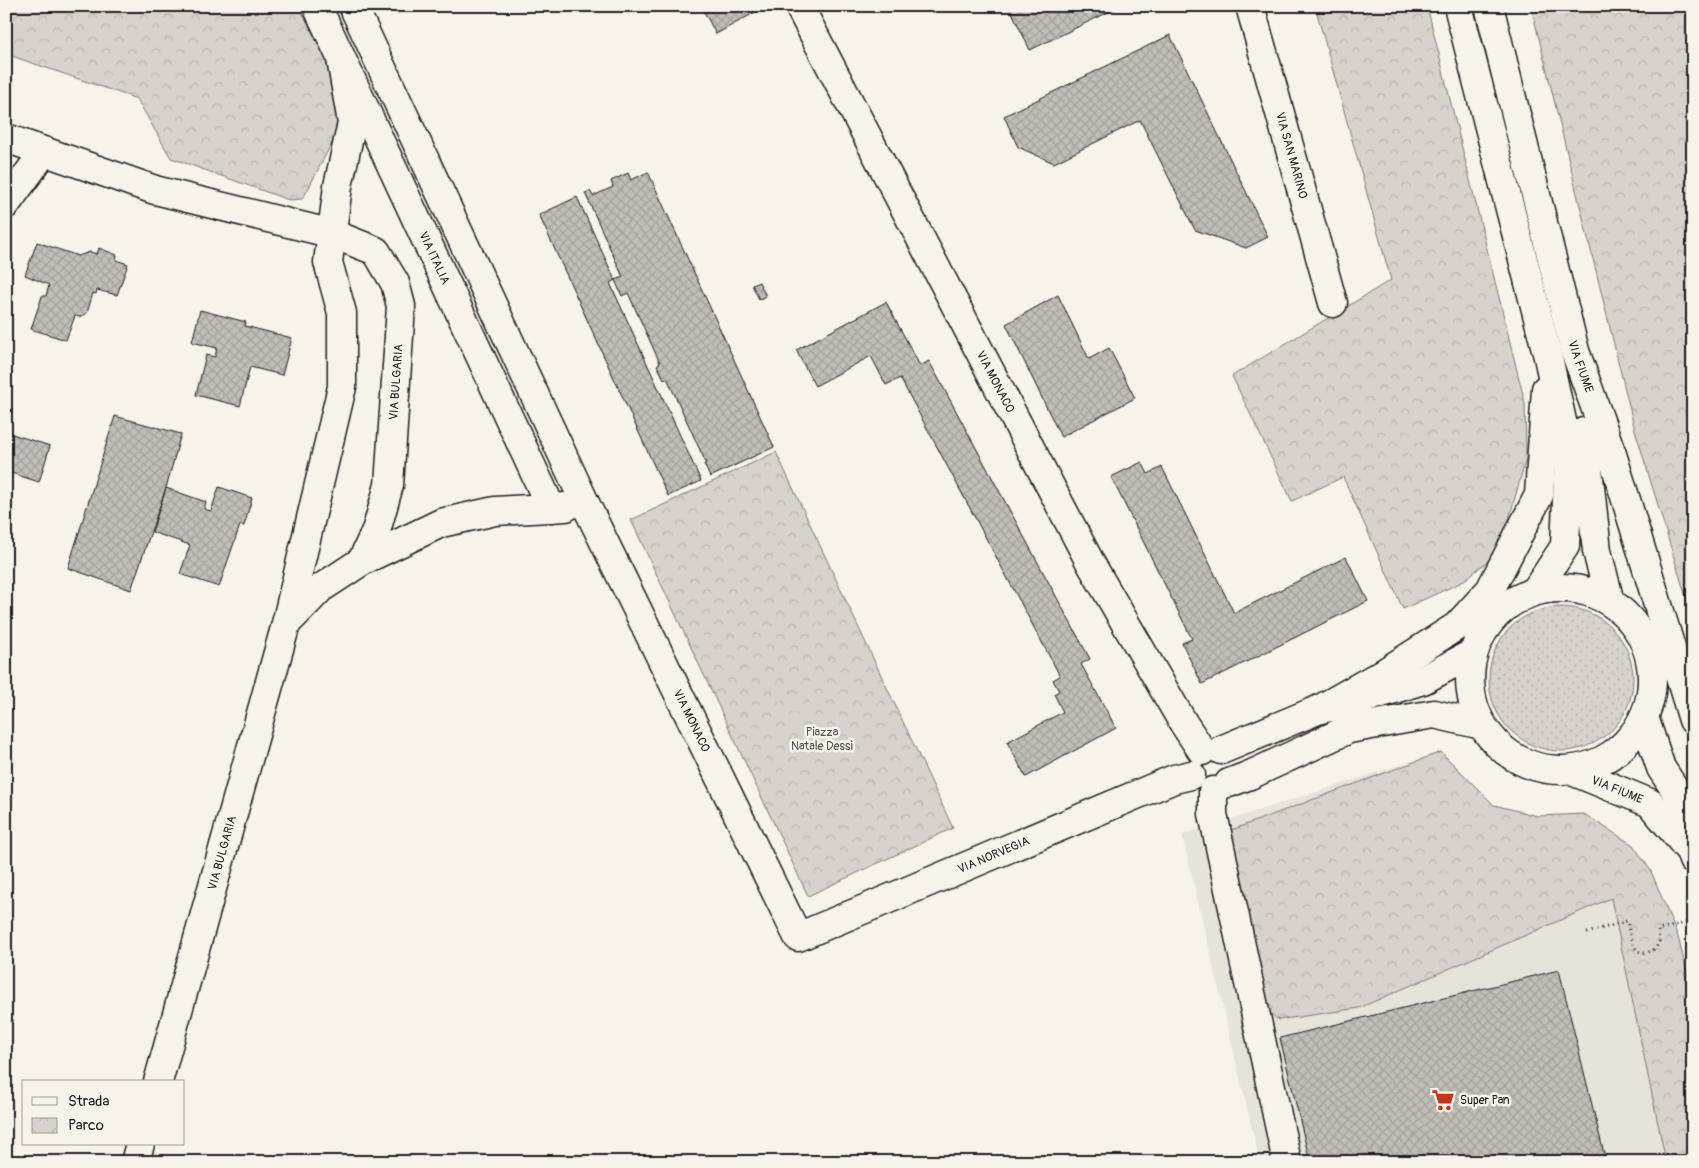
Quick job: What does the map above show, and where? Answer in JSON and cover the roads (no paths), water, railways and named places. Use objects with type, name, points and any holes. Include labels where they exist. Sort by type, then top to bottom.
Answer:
[{"type":"street","name":"VIA ITALIA","points":[[316,6],[551,508]]},
{"type":"street","points":[[353,6],[586,506]]},
{"type":"street","name":"VIA MONACO","points":[[799,6],[1091,564],[1184,724],[1211,750]]},
{"type":"street","name":"VIA SAN MARINO","points":[[1250,6],[1333,303]]},
{"type":"street","points":[[1458,6],[1548,357],[1569,454],[1565,546],[1549,589]]},
{"type":"street","name":"VIA FIUME","points":[[1490,6],[1575,351],[1612,454],[1693,720]]},
{"type":"street","name":"VIA BULGARIA","points":[[159,1080],[286,624],[342,387],[342,313],[328,262],[338,186],[352,123],[342,59]]},
{"type":"street","name":"VIA BULGARIA","points":[[6,138],[155,190],[333,234],[376,251],[395,283],[401,306],[389,485],[377,528],[362,561]]},
{"type":"street","points":[[6,204],[44,152]]},
{"type":"street","points":[[1575,351],[1597,551],[1610,602]]},
{"type":"street","points":[[1482,725],[1434,714],[1349,729],[1221,787],[1203,789],[1196,784],[1191,775],[1191,765],[1195,756],[1320,709],[1382,674],[1457,626],[1490,590],[1539,494],[1548,357]]},
{"type":"street","name":"VIA BULGARIA","points":[[286,624],[321,588],[336,578],[362,561],[440,523],[495,511],[586,506]]},
{"type":"street","name":"VIA MONACO","points":[[586,506],[798,937]]},
{"type":"street","points":[[301,559],[336,578]]},
{"type":"street","points":[[1549,589],[1587,591],[1610,602],[1630,619],[1644,641],[1652,666],[1652,692],[1644,718],[1627,743],[1602,762],[1572,770],[1546,770],[1520,761],[1498,746],[1482,725],[1472,702],[1469,678],[1473,653],[1486,625],[1508,604],[1549,589]]},
{"type":"street","points":[[1320,709],[1344,705],[1423,680],[1473,653]]},
{"type":"street","points":[[1644,718],[1661,768],[1693,817]]},
{"type":"street","points":[[1211,750],[1228,756],[1232,764],[1233,774],[1221,787],[1213,814],[1287,1162]]},
{"type":"street","name":"VIA FIUME","points":[[1572,770],[1650,803],[1690,851],[1693,860]]},
{"type":"street","name":"VIA NORVEGIA","points":[[798,937],[1174,778],[1191,775]]},
{"type":"street","points":[[135,1162],[139,1146]]},
{"type":"place","name":"Super Pan","points":[[1443,1100]]},
{"type":"park label","name":"Piazza Natale Dessì","points":[[822,739]]}]
